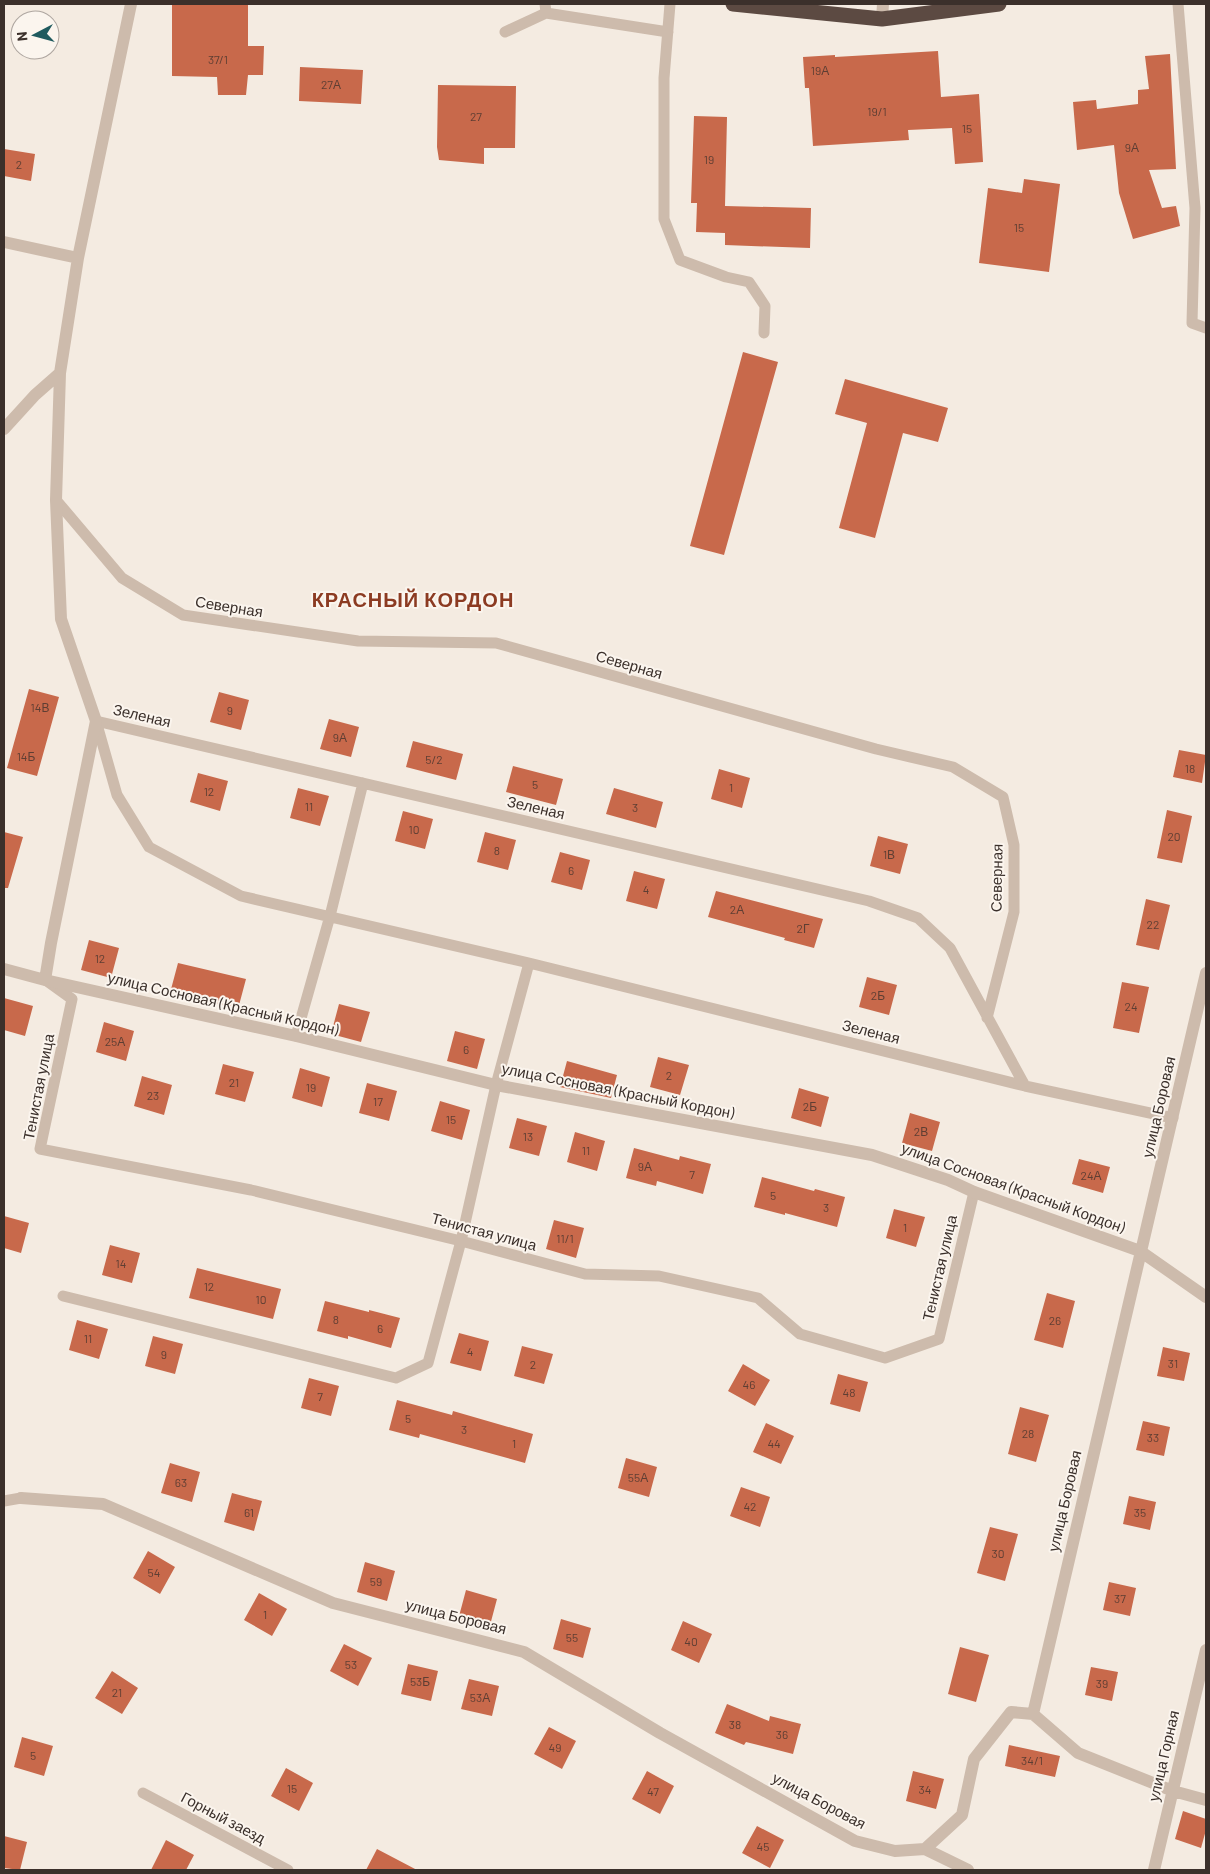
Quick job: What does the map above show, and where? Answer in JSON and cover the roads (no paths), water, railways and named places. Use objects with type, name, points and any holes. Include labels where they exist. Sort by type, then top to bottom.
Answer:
[{"type":"highway","points":[[733,4],[882,11],[973,8],[999,4]]},
{"type":"street","points":[[45,980],[96,721],[61,619],[56,500],[60,373],[78,258],[132,4]]},
{"type":"street","points":[[4,242],[78,258]]},
{"type":"street","points":[[4,429],[35,395],[60,373]]},
{"type":"street","name":"улица Сосновая (Красный Кордон)","points":[[4,969],[45,980],[296,1036],[496,1085],[872,1155],[948,1180],[974,1192],[1140,1251],[1206,1297]]},
{"type":"street","name":"улица Боровая","points":[[1033,1714],[1206,973]]},
{"type":"street","name":"улица Боровая","points":[[21,1498],[103,1504],[333,1603],[524,1652],[660,1732],[855,1841],[895,1851],[925,1849]]},
{"type":"street","name":"улица Горная","points":[[1154,1870],[1206,1650]]},
{"type":"street","points":[[968,1870],[925,1849],[962,1815],[974,1759],[1011,1712],[1033,1714],[1078,1753],[1173,1790],[1206,1800]]},
{"type":"lane","points":[[670,4],[664,78],[664,219],[680,260],[726,277],[749,282],[765,306],[764,333]]},
{"type":"lane","points":[[1178,4],[1195,208],[1192,323],[1206,328]]},
{"type":"lane","points":[[504,32],[545,8],[668,32]]},
{"type":"lane","name":"Северная","points":[[56,500],[122,578],[183,615],[358,641],[496,644],[876,749],[953,767],[1002,797],[1014,845],[1014,912],[987,1018]]},
{"type":"lane","name":"Зеленая","points":[[1025,1086],[950,948],[918,918],[869,900],[96,721],[117,795],[149,847],[241,896],[529,963],[1025,1086],[1173,1118]]},
{"type":"lane","points":[[296,1036],[330,916],[363,783]]},
{"type":"lane","points":[[63,1296],[396,1378],[428,1363],[461,1241],[496,1085],[529,963]]},
{"type":"lane","name":"Тенистая улица","points":[[45,980],[72,999],[40,1149],[251,1190],[461,1241],[585,1274],[659,1276],[758,1298],[800,1334],[885,1358],[939,1339],[974,1192]]},
{"type":"lane","points":[[4,1501],[21,1498]]},
{"type":"lane","name":"Горный заезд","points":[[144,1793],[288,1870]]},
{"type":"district","name":"КРАСНЫЙ КОРДОН","points":[[413,600]]}]
